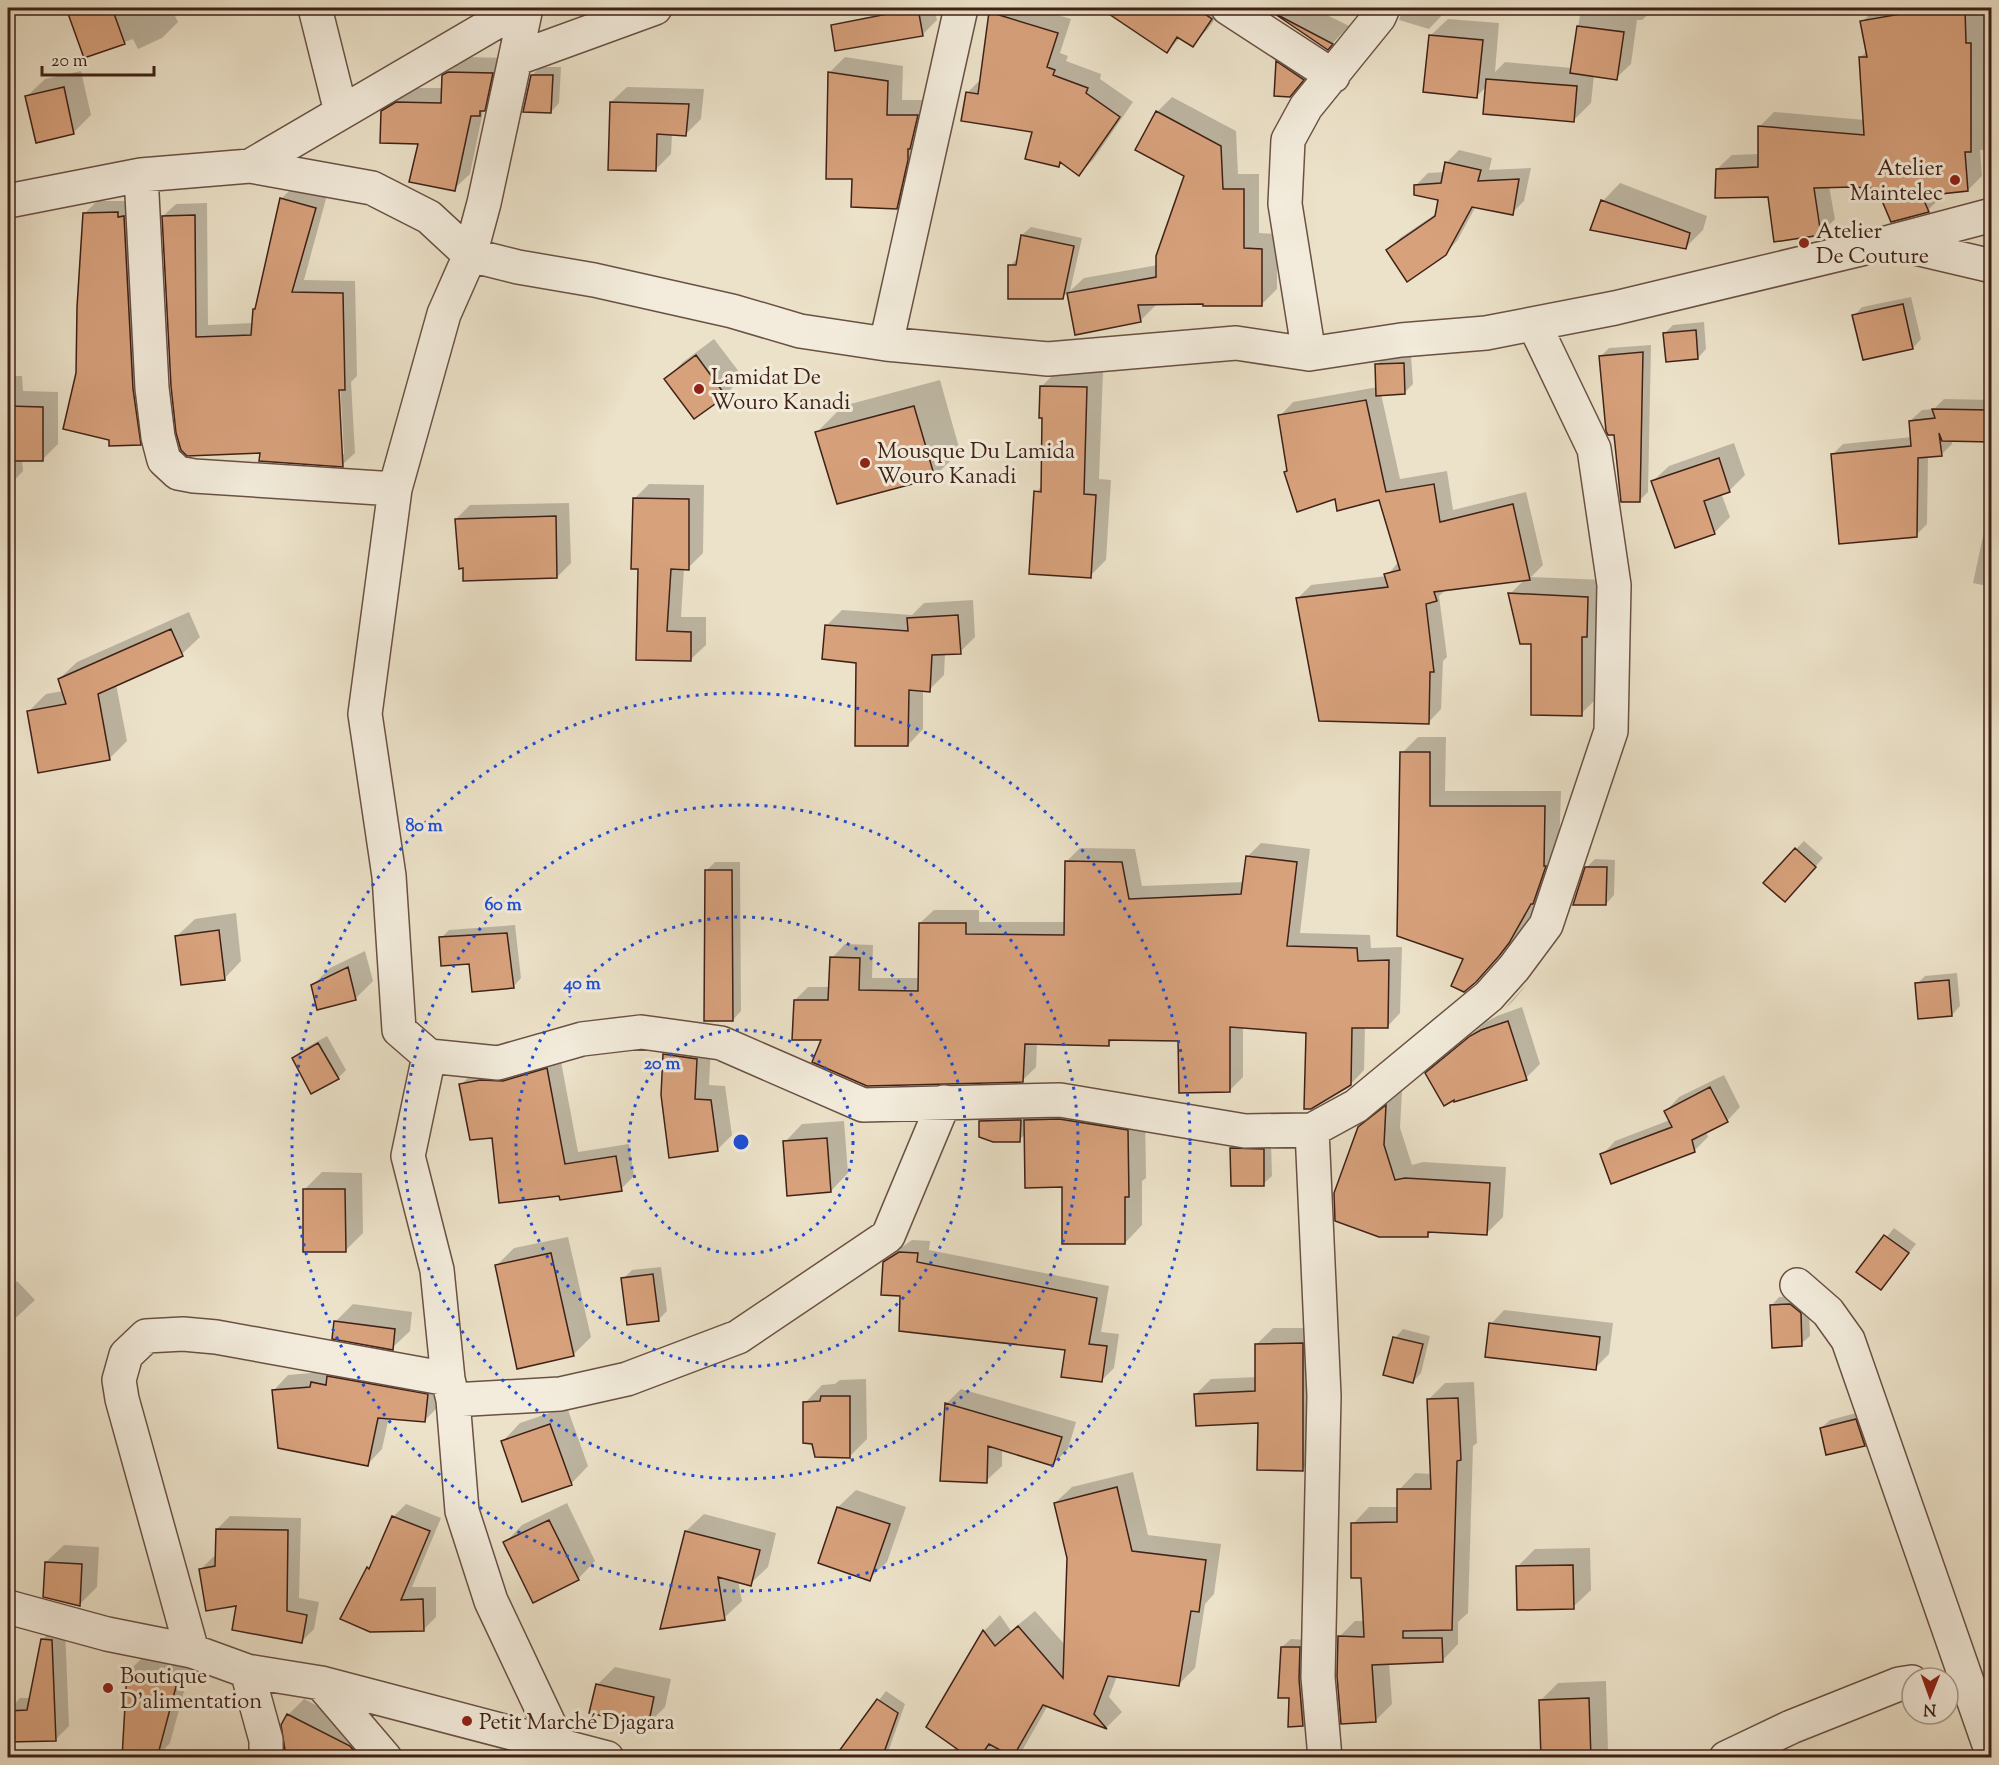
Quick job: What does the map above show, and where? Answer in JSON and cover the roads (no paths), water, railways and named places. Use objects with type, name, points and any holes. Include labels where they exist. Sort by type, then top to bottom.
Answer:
[{"type":"street","points":[[315,8],[341,112]]},
{"type":"street","points":[[250,166],[520,8]]},
{"type":"street","points":[[526,8],[484,203],[470,255],[444,314],[395,489],[365,714],[389,876],[399,1030],[429,1056],[498,1063],[582,1039],[641,1032],[721,1043],[863,1105],[1060,1100],[1245,1131],[1312,1130],[1356,1106],[1489,996],[1515,968],[1546,925],[1611,731],[1614,585],[1594,449],[1534,324]]},
{"type":"street","points":[[515,59],[655,8]]},
{"type":"street","points":[[886,344],[961,8]]},
{"type":"street","points":[[1228,8],[1333,76]]},
{"type":"street","points":[[1309,354],[1285,204],[1288,140],[1306,107],[1333,76],[1383,8]]},
{"type":"street","points":[[8,201],[141,175],[250,166],[372,188],[429,217],[470,255],[518,267],[594,280],[732,311],[800,331],[886,344],[1048,359],[1236,343],[1309,354],[1401,340],[1486,333],[1615,308],[1992,215]]},
{"type":"street","points":[[141,175],[152,388],[158,437],[164,460],[178,473],[194,476],[395,489]]},
{"type":"street","points":[[1890,242],[1992,266]]},
{"type":"street","points":[[429,1056],[408,1156],[437,1270],[462,1511],[491,1601],[584,1752]]},
{"type":"street","points":[[192,1651],[122,1399],[119,1380],[126,1354],[146,1336],[183,1334],[216,1337],[451,1389],[560,1394],[627,1379],[738,1337],[888,1236],[944,1102]]},
{"type":"street","points":[[1312,1130],[1324,1396],[1318,1677],[1325,1758]]},
{"type":"street","points":[[1797,1285],[1828,1312],[1848,1340],[1992,1753]]},
{"type":"street","points":[[8,1607],[107,1634],[192,1651],[247,1671],[321,1683],[584,1752]]},
{"type":"street","points":[[247,1671],[266,1740],[266,1758]]},
{"type":"street","points":[[321,1683],[385,1758]]},
{"type":"street","points":[[1726,1758],[1791,1727],[1900,1684]]},
{"type":"place","name":"Atelier Maintelec","points":[[1955,180]]},
{"type":"place","name":"Atelier De Couture","points":[[1804,243]]},
{"type":"place","name":"Lamidat De Wouro Kanadi","points":[[699,389]]},
{"type":"place","name":"Mousque Du Lamida Wouro Kanadi","points":[[865,463]]},
{"type":"place","name":"Boutique D'alimentation","points":[[108,1688]]},
{"type":"place","name":"Petit Marché Djagara","points":[[467,1721]]}]
